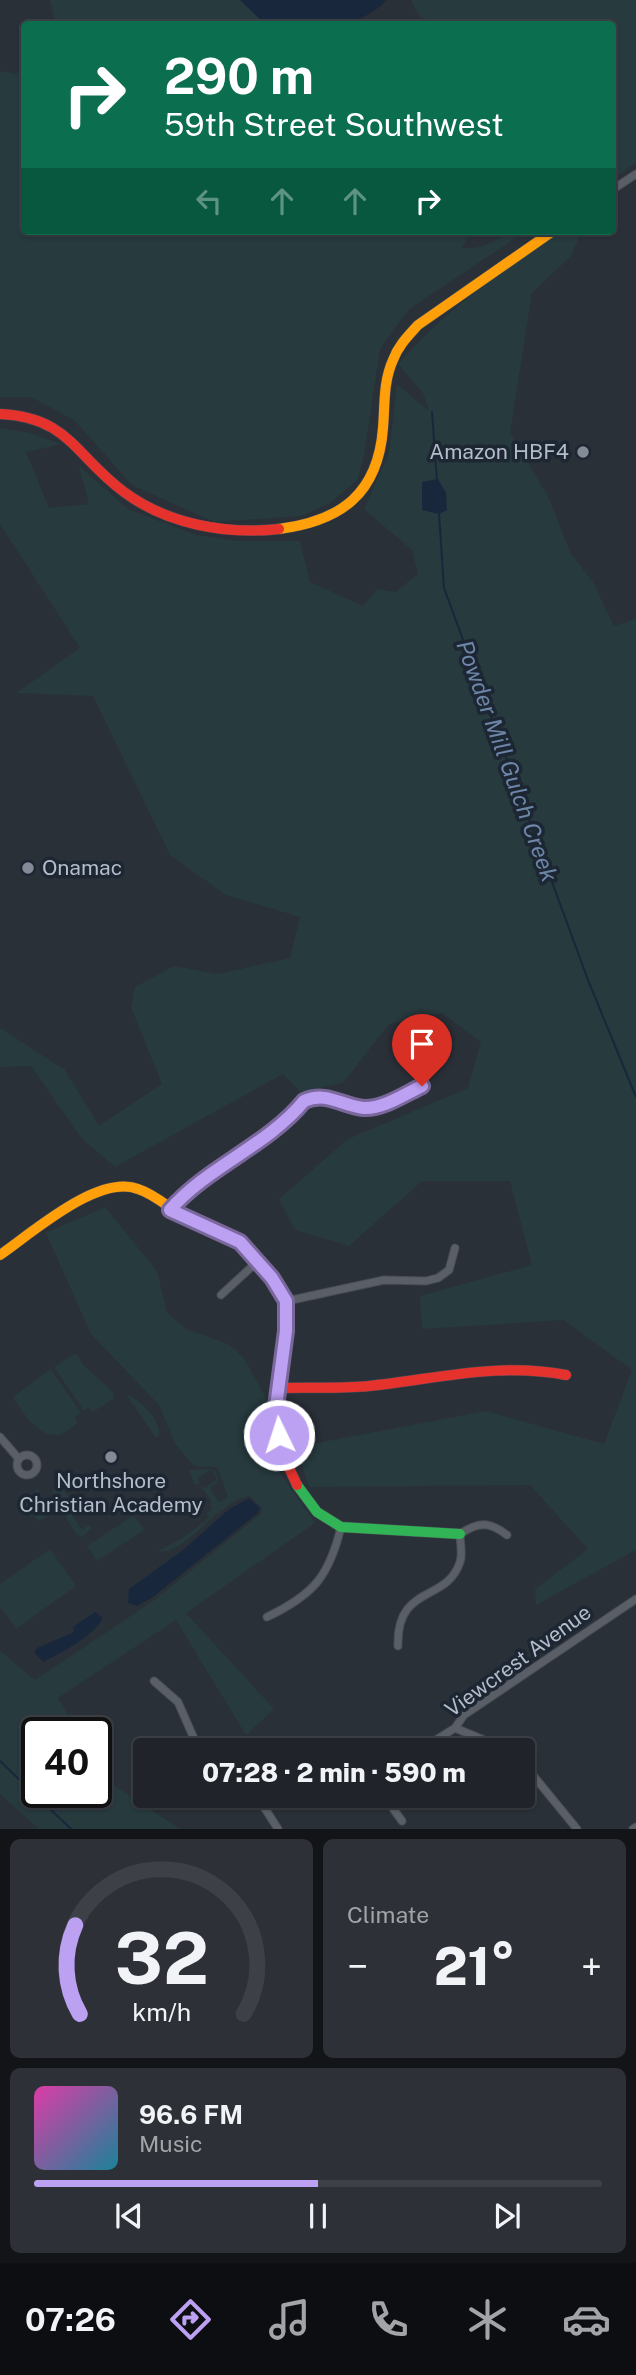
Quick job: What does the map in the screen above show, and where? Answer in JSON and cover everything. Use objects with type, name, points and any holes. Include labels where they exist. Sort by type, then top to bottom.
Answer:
[{"type":"street","points":[[616,187],[636,174]]},
{"type":"street","points":[[0,414],[32,416],[50,424],[73,439],[124,492],[203,529],[234,531],[309,524],[341,511],[367,488],[381,454],[390,365],[404,339],[428,318],[547,235]]},
{"type":"street","points":[[170,1210],[189,1188],[291,1119],[304,1101],[327,1097],[363,1108],[376,1107],[422,1086]]},
{"type":"street","points":[[0,1255],[87,1198],[108,1187],[127,1185],[148,1192],[170,1210],[240,1242],[258,1261],[286,1301],[286,1331],[275,1414],[283,1456],[293,1480],[310,1505],[326,1521],[341,1527],[460,1534],[473,1525],[495,1525],[507,1535]]},
{"type":"street","points":[[286,1301],[384,1280],[426,1282],[449,1270],[455,1248]]},
{"type":"street","points":[[221,1295],[258,1261]]},
{"type":"street","points":[[278,1388],[366,1387],[498,1367],[536,1368],[566,1375]]},
{"type":"street","points":[[0,1437],[19,1459]]},
{"type":"street","points":[[267,1617],[293,1605],[313,1589],[330,1567],[341,1527]]},
{"type":"street","points":[[398,1646],[400,1619],[407,1607],[453,1576],[461,1560],[460,1534]]},
{"type":"street","name":"Viewcrest Avenue","points":[[439,1738],[455,1728],[464,1715],[636,1599]]},
{"type":"street","points":[[154,1681],[178,1702],[194,1738]]},
{"type":"street","points":[[455,1728],[479,1738]]},
{"type":"street","points":[[535,1778],[577,1829]]},
{"type":"street","points":[[265,1808],[278,1829]]},
{"type":"street","points":[[393,1808],[402,1821]]},
{"type":"green space","points":[[50,0],[240,0],[262,21],[55,21]]},
{"type":"green space","points":[[411,0],[636,0],[636,163],[616,177],[616,21],[427,21],[418,14]]},
{"type":"green space","points":[[21,68],[21,235],[469,235],[461,248],[472,248],[506,235],[520,235],[408,310],[380,349],[364,456],[357,480],[330,503],[301,516],[214,522],[132,485],[75,421],[31,397],[0,397],[0,71],[16,74]]},
{"type":"green space","points":[[556,235],[580,235],[571,256],[532,293],[510,433],[548,496],[571,554],[593,582],[614,626],[636,619],[636,1550],[536,1605],[535,1589],[588,1549],[530,1485],[309,1487],[296,1447],[486,1411],[604,1444],[632,1370],[564,1320],[422,1329],[420,1296],[532,1265],[510,1181],[422,1181],[349,1246],[295,1230],[279,1199],[348,1139],[468,1088],[481,1042],[442,1013],[389,1024],[343,1083],[300,1092],[283,1074],[115,1167],[82,1139],[31,1066],[0,1067],[0,1028],[65,1070],[99,1126],[162,1084],[131,1007],[135,987],[174,966],[218,974],[290,958],[300,917],[226,895],[170,855],[93,696],[16,693],[80,648],[0,524],[0,428],[30,433],[61,444],[26,452],[49,508],[89,504],[79,466],[128,509],[196,535],[238,541],[300,541],[310,582],[363,606],[377,589],[395,592],[418,574],[412,550],[364,509],[389,453],[397,384],[429,411],[423,393],[398,364],[435,326],[496,276]]},
{"type":"green space","points":[[105,1207],[157,1271],[167,1313],[186,1329],[228,1344],[243,1357],[268,1401],[278,1470],[315,1523],[186,1613],[274,1709],[246,1735],[176,1620],[58,1698],[69,1717],[21,1717],[21,1808],[112,1808],[112,1784],[133,1798],[133,1808],[148,1808],[180,1829],[39,1829],[0,1794],[0,1651],[35,1680],[156,1599],[262,1513],[262,1508],[250,1496],[238,1500],[178,1546],[168,1551],[158,1551],[183,1538],[209,1518],[206,1514],[212,1509],[210,1499],[200,1485],[205,1488],[217,1479],[211,1469],[216,1473],[218,1481],[210,1488],[219,1502],[228,1497],[217,1467],[194,1466],[176,1445],[159,1405],[91,1334],[46,1233]]},
{"type":"green space","points":[[76,1353],[84,1366],[114,1393],[113,1399],[93,1412],[89,1407],[84,1411],[54,1367],[61,1363],[59,1358],[62,1362]]},
{"type":"green space","points":[[51,1369],[81,1413],[75,1417],[78,1422],[59,1435],[51,1435],[38,1428],[26,1417],[13,1397]]},
{"type":"green space","points":[[127,1396],[131,1396],[151,1413],[159,1436],[156,1438]]},
{"type":"green space","points":[[211,1469],[198,1478],[200,1483],[195,1485],[189,1470]]},
{"type":"green space","points":[[58,1481],[69,1498],[59,1505],[52,1493]]},
{"type":"green space","points":[[38,1489],[50,1515],[38,1521],[34,1515],[30,1517],[19,1499]]},
{"type":"green space","points":[[72,1500],[74,1502],[67,1507],[82,1530],[89,1525],[92,1529],[82,1537],[77,1535],[60,1508]]},
{"type":"green space","points":[[134,1515],[144,1530],[97,1561],[87,1546]]},
{"type":"green space","points":[[50,1549],[76,1586],[16,1629],[0,1606],[0,1584]]},
{"type":"water","points":[[240,0],[387,0],[374,11],[352,21],[262,21]]},
{"type":"water","points":[[438,479],[446,493],[447,510],[439,514],[422,510],[422,482]]},
{"type":"water","points":[[249,1498],[260,1508],[258,1513],[153,1597],[137,1606],[128,1603],[129,1589],[183,1550],[228,1510]]},
{"type":"water","points":[[95,1612],[103,1618],[76,1643],[43,1662],[34,1652],[37,1648],[74,1632],[73,1627]]},
{"type":"waterway","name":"Powder Mill Gulch Creek","points":[[432,412],[437,481]]},
{"type":"waterway","name":"Powder Mill Gulch Creek","points":[[439,514],[444,588],[588,980],[636,1097]]},
{"type":"waterway","points":[[0,1761],[71,1829]]},
{"type":"traffic: fast","points":[[297,1485],[317,1512],[341,1527],[460,1534]]},
{"type":"traffic: slow","points":[[279,529],[321,519],[338,511],[364,487],[380,451],[390,368],[400,346],[418,325],[547,235]]},
{"type":"traffic: slow","points":[[0,1255],[47,1220],[85,1197],[122,1187],[145,1192],[189,1220],[239,1242]]},
{"type":"traffic: jam","points":[[0,414],[42,422],[57,431],[124,492],[159,512],[198,525],[218,528],[279,529]]},
{"type":"traffic: jam","points":[[170,1210],[202,1181],[273,1131],[304,1101],[327,1098],[371,1107],[394,1100],[422,1085]]},
{"type":"traffic: jam","points":[[239,1242],[265,1266],[287,1303],[278,1419],[283,1455],[297,1485]]},
{"type":"traffic: jam","points":[[278,1388],[358,1387],[491,1371],[541,1371],[566,1375]]},
{"type":"place","name":"Amazon HBF4","points":[[583,452]]},
{"type":"place","name":"Onamac","points":[[28,868]]},
{"type":"place","name":"Northshore Christian Academy","points":[[111,1457]]},
{"type":"route","points":[[279,1435],[275,1414],[286,1331],[286,1301],[272,1278],[240,1242],[170,1210],[189,1188],[291,1119],[304,1101],[314,1097],[327,1097],[363,1108],[376,1107],[422,1086]]}]
